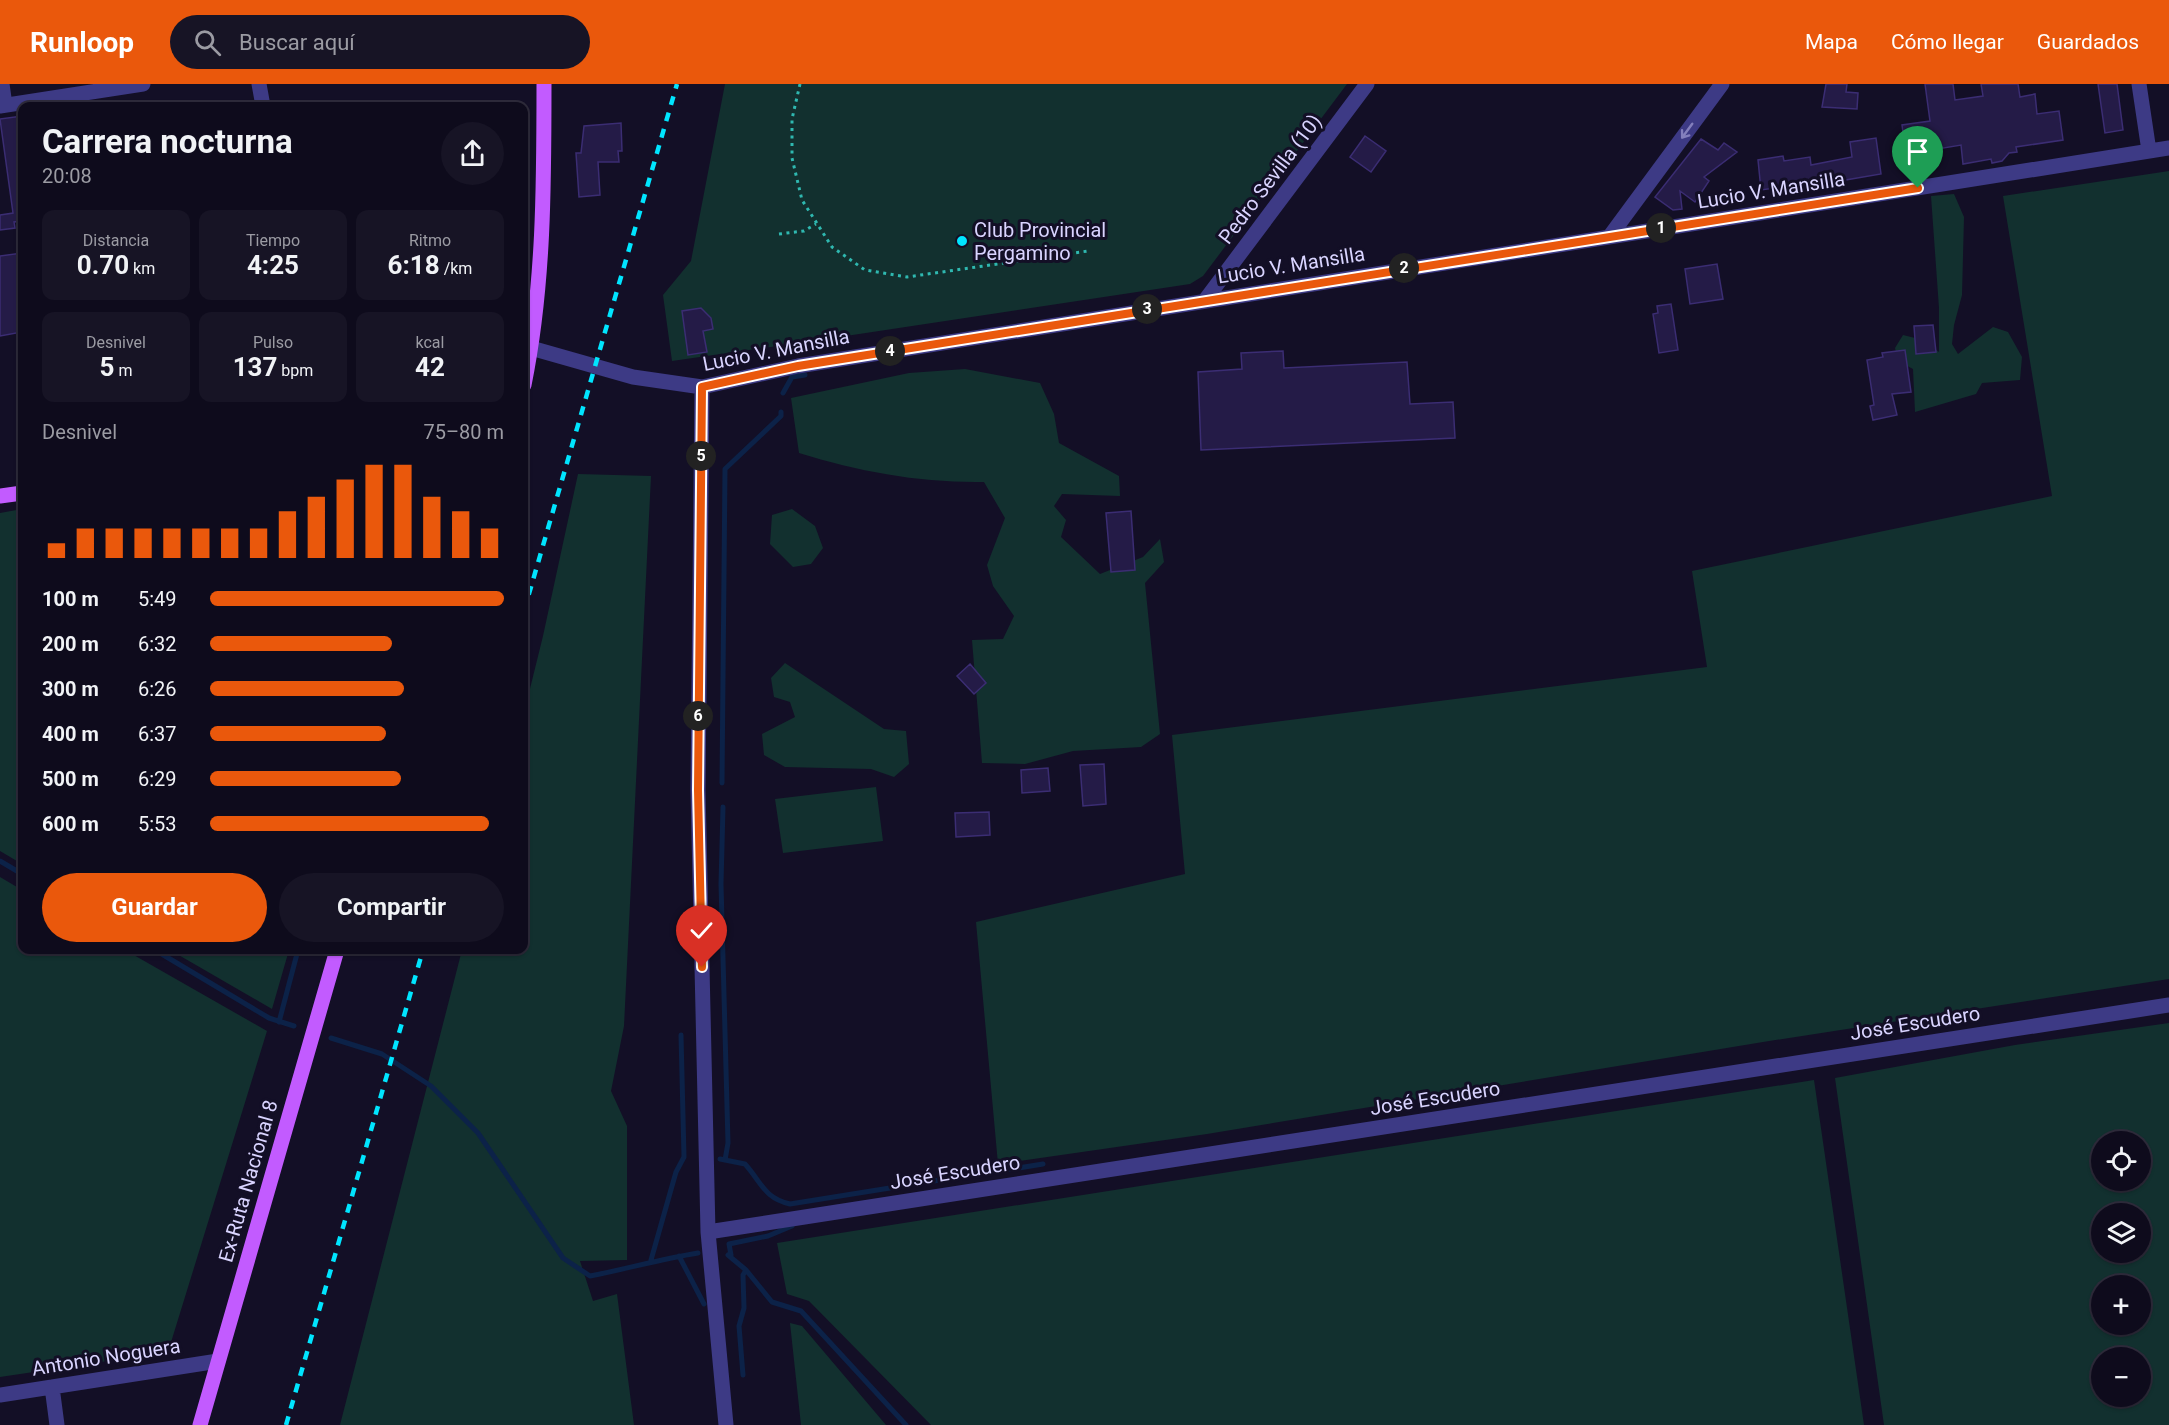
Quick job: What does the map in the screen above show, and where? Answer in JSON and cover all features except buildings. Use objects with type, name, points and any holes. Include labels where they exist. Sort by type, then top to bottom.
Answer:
[{"type":"main road","points":[[528,364],[540,275],[544,84]]},
{"type":"main road","points":[[0,496],[18,494]]},
{"type":"main road","name":"Ex-Ruta Nacional 8","points":[[200,1425],[336,954]]},
{"type":"street","points":[[2,84],[3,105],[18,104]]},
{"type":"street","points":[[52,102],[143,84]]},
{"type":"street","points":[[259,84],[262,102]]},
{"type":"street","name":"Pedro Sevilla (10)","points":[[1206,299],[1367,84]]},
{"type":"street","points":[[1610,237],[1722,84]]},
{"type":"street","points":[[2139,84],[2149,151]]},
{"type":"street","name":"Lucio V. Mansilla","points":[[531,348],[633,377],[702,387],[798,366],[1206,299],[2169,148]]},
{"type":"street","points":[[702,387],[698,790],[708,1232],[726,1425]]},
{"type":"street","name":"José Escudero","points":[[708,1232],[2169,1005]]},
{"type":"street","name":"Antonio Noguera","points":[[0,1395],[218,1361]]},
{"type":"street","points":[[52,1387],[57,1425]]},
{"type":"path","points":[[800,84],[792,119],[792,158],[802,200],[832,247],[865,270],[907,277],[1088,251]]},
{"type":"path","points":[[779,234],[804,231],[816,224]]},
{"type":"green space","name":"Club Provincial Pergamino","points":[[725,84],[1347,84],[1203,276],[1190,284],[826,339],[823,342],[791,344],[672,361],[663,295],[691,261]]},
{"type":"green space","points":[[2169,171],[2169,979],[1763,1042],[1207,1134],[998,1164],[976,922],[1185,874],[1172,735],[1707,667],[1692,571],[2052,496],[2003,196]]},
{"type":"green space","points":[[1954,194],[1964,217],[1962,295],[1954,325],[1952,344],[1958,354],[1993,327],[2008,332],[2022,357],[2020,380],[1982,383],[1976,394],[1915,412],[1913,369],[1898,361],[1895,348],[1903,335],[1923,340],[1939,352],[1939,308],[1931,196]]},
{"type":"green space","points":[[965,369],[1040,383],[1054,414],[1059,443],[1119,476],[1120,496],[1062,494],[1054,506],[1066,520],[1061,537],[1100,574],[1143,557],[1160,539],[1164,562],[1145,583],[1160,734],[1141,747],[1073,751],[1025,764],[982,763],[972,640],[1003,639],[1014,616],[993,586],[987,565],[1005,518],[984,482],[937,481],[891,475],[845,466],[799,453],[791,398],[909,373]]},
{"type":"green space","points":[[578,474],[651,476],[624,1026],[611,1091],[627,1126],[627,1260],[580,1261],[593,1301],[617,1294],[634,1425],[340,1425],[461,954],[528,954],[528,697]]},
{"type":"green space","points":[[792,509],[815,526],[823,548],[811,564],[793,567],[770,544],[772,515]]},
{"type":"green space","points":[[18,510],[18,862],[0,851],[0,513]]},
{"type":"green space","points":[[785,663],[884,729],[906,731],[909,764],[894,777],[871,769],[785,767],[764,755],[762,734],[795,717],[790,702],[774,697],[771,678]]},
{"type":"green space","points":[[876,787],[883,841],[783,853],[775,799]]},
{"type":"green space","points":[[0,877],[18,888],[18,954],[132,954],[267,1031],[168,1352],[0,1377]]},
{"type":"green space","points":[[177,954],[288,954],[272,1009]]},
{"type":"green space","points":[[2169,1023],[2169,1425],[1884,1425],[1835,1078],[2015,1045]]},
{"type":"green space","points":[[1814,1080],[1864,1425],[931,1425],[809,1301],[787,1294],[777,1243]]},
{"type":"green space","points":[[790,1323],[802,1326],[886,1425],[801,1425]]},
{"type":"waterway","points":[[783,393],[792,377],[805,375]]},
{"type":"waterway","points":[[722,783],[725,469],[781,416],[781,412]]},
{"type":"waterway","points":[[720,1159],[725,1160],[728,1143],[721,884],[723,807]]},
{"type":"waterway","points":[[0,861],[18,872]]},
{"type":"waterway","points":[[162,954],[269,1018],[294,1026]]},
{"type":"waterway","points":[[279,1022],[297,954]]},
{"type":"waterway","points":[[651,1260],[676,1172],[684,1157],[681,1035]]},
{"type":"waterway","points":[[331,1038],[382,1054],[431,1086],[478,1133],[563,1258],[590,1276],[698,1253]]},
{"type":"waterway","points":[[725,1160],[745,1164],[769,1194],[790,1204],[971,1175]]},
{"type":"waterway","points":[[1000,1171],[1043,1164]]},
{"type":"waterway","points":[[731,1255],[729,1244],[768,1236],[792,1226]]},
{"type":"waterway","points":[[728,1255],[746,1270],[772,1302],[801,1311],[906,1425]]},
{"type":"waterway","points":[[679,1256],[704,1304]]},
{"type":"waterway","points":[[743,1375],[739,1326],[744,1308],[743,1275],[746,1270]]},
{"type":"railway","points":[[528,597],[677,84]]},
{"type":"railway","points":[[286,1425],[422,954]]},
{"type":"place","name":"Club Provincial Pergamino","points":[[962,241]]},
{"type":"route","points":[[702,967],[698,790],[702,387],[798,366],[1206,299],[1918,188]]}]
